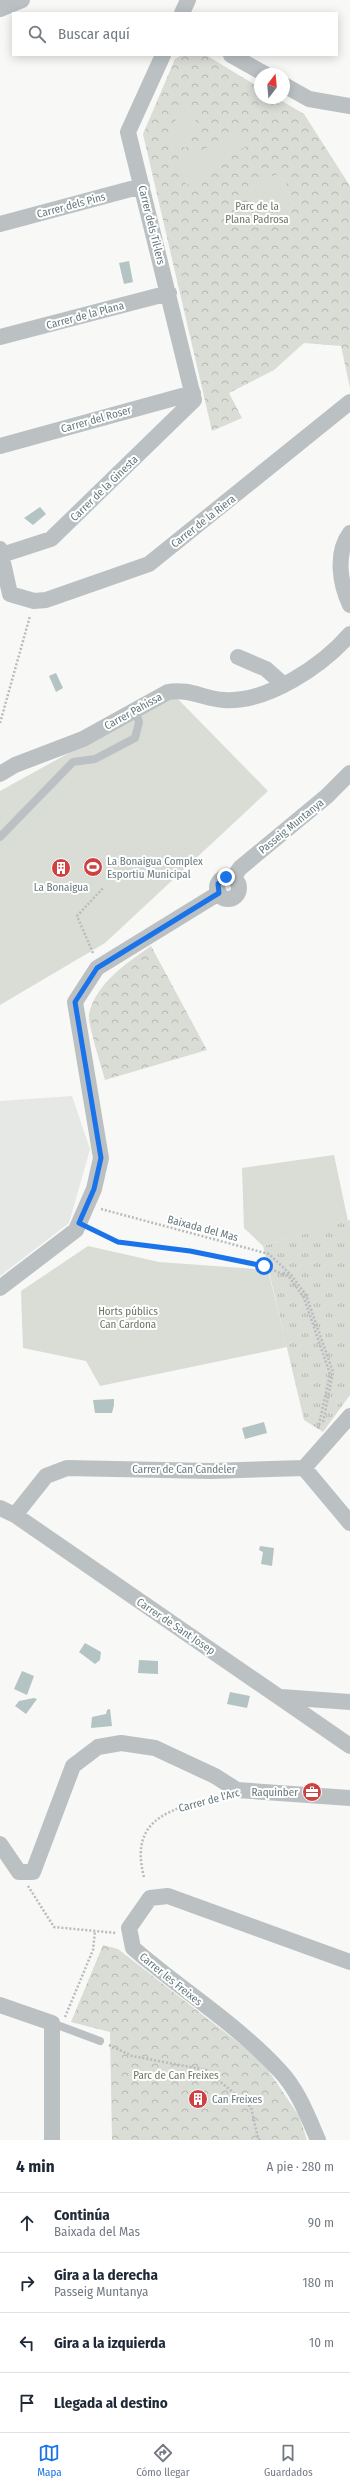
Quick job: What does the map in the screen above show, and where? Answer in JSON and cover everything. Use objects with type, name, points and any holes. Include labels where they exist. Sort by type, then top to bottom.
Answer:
[{"type":"street","points":[[0,9],[22,0]]},
{"type":"street","points":[[182,12],[188,0]]},
{"type":"street","name":"Carrer dels Til·lers","points":[[163,56],[128,132],[194,396]]},
{"type":"street","points":[[233,56],[254,68]]},
{"type":"street","points":[[290,88],[309,98],[350,106]]},
{"type":"street","name":"Carrer dels Pins","points":[[0,224],[142,186]]},
{"type":"street","name":"Carrer de la Plana","points":[[0,337],[169,293]]},
{"type":"street","name":"Carrer del Roser","points":[[0,446],[194,396]]},
{"type":"street","name":"Carrer de la Ginesta","points":[[1,552],[51,539],[194,396]]},
{"type":"street","name":"Carrer de la Riera","points":[[34,601],[46,600],[149,564],[350,402]]},
{"type":"street","points":[[350,533],[346,538],[341,562],[341,587],[350,605]]},
{"type":"street","points":[[1,552],[10,594],[34,601]]},
{"type":"street","name":"Carrer Pahissa","points":[[0,774],[15,765],[83,739],[168,692],[177,690],[223,700],[241,700],[284,685],[328,656],[350,634]]},
{"type":"street","points":[[238,657],[266,670],[284,685]]},
{"type":"street","name":"Passeig Muntanya","points":[[79,1223],[94,1189],[101,1158],[75,1002],[97,968],[219,893],[226,898],[235,896],[239,888],[233,878],[240,868],[327,796],[350,773]]},
{"type":"street","points":[[0,1288],[76,1230],[79,1223]]},
{"type":"street","points":[[350,1416],[304,1468],[350,1523]]},
{"type":"street","name":"Carrer de Can Candeler","points":[[4,1512],[46,1476],[67,1468],[211,1471],[304,1468]]},
{"type":"street","name":"Carrer de Sant Josep","points":[[4,1512],[281,1697],[350,1746]]},
{"type":"street","points":[[281,1697],[350,1702]]},
{"type":"street","points":[[0,1844],[19,1872],[33,1872],[73,1766],[98,1748],[121,1743],[155,1748],[216,1776],[237,1790]]},
{"type":"street","name":"Carrer de l'Arc","points":[[237,1790],[350,1798]]},
{"type":"street","points":[[129,1935],[130,1928],[150,1898],[168,1896],[350,1962]]},
{"type":"street","name":"Carrer les Freixes","points":[[129,1935],[133,1948],[242,2036],[281,2072],[305,2110],[318,2140]]},
{"type":"street","points":[[0,2004],[52,2024],[52,2140]]},
{"type":"lane","points":[[0,837],[73,762],[95,759],[135,738],[139,722],[135,710]]},
{"type":"lane","points":[[52,2024],[100,2041]]},
{"type":"path","points":[[0,723],[34,601]]},
{"type":"path","points":[[94,955],[77,916],[103,888]]},
{"type":"path","name":"Baixada del Mas","points":[[104,1210],[270,1254],[291,1275],[306,1295],[333,1372],[321,1430]]},
{"type":"path","name":"Baixada del Mas","points":[[79,1223],[118,1242],[190,1251],[264,1266],[289,1277],[304,1298],[330,1374],[317,1432]]},
{"type":"path","name":"Baixada del Mas","points":[[274,1271],[291,1275]]},
{"type":"path","name":"Carrer de l'Arc","points":[[144,1877],[142,1843],[150,1823],[183,1805],[237,1790]]},
{"type":"path","points":[[19,1872],[54,1927],[129,1935]]},
{"type":"path","points":[[52,2024],[63,2022],[93,1950],[95,1931]]},
{"type":"path","points":[[100,2041],[132,2056],[206,2070],[251,2107],[258,2138],[260,2140]]},
{"type":"shaded area","points":[[129,261],[133,282],[124,284],[119,263]]},
{"type":"shaded area","points":[[40,507],[46,514],[33,525],[24,518]]},
{"type":"shaded area","points":[[56,673],[63,688],[56,692],[49,676]]},
{"type":"shaded area","points":[[72,1096],[90,1149],[69,1223],[0,1276],[0,1101]]},
{"type":"shaded area","points":[[114,1399],[112,1413],[95,1413],[93,1400]]},
{"type":"shaded area","points":[[264,1422],[267,1433],[245,1439],[242,1428]]},
{"type":"shaded area","points":[[260,1546],[274,1548],[272,1566],[261,1564],[263,1552],[259,1550]]},
{"type":"shaded area","points":[[85,1643],[101,1652],[100,1660],[95,1664],[79,1652]]},
{"type":"shaded area","points":[[139,1660],[158,1661],[158,1674],[138,1673]]},
{"type":"shaded area","points":[[22,1671],[34,1676],[27,1695],[14,1689]]},
{"type":"shaded area","points":[[230,1692],[250,1696],[247,1708],[227,1704]]},
{"type":"shaded area","points":[[34,1698],[37,1699],[26,1714],[15,1706],[19,1701]]},
{"type":"shaded area","points":[[110,1709],[112,1726],[91,1728],[92,1717],[106,1714],[107,1710]]},
{"type":"green space","name":"Parc de la Plana Padrosa","points":[[180,56],[208,56],[254,84],[254,104],[287,104],[304,114],[350,186],[350,388],[341,346],[304,343],[274,370],[229,393],[242,418],[212,431],[143,134],[175,59]]},
{"type":"green space","points":[[178,108],[198,114],[186,148],[171,143]]},
{"type":"green space","points":[[232,132],[248,145],[187,185],[175,167]]},
{"type":"green space","points":[[286,171],[288,204],[252,212],[250,184]]},
{"type":"green space","name":"La Bonaigua Complex Esportiu Municipal","points":[[174,695],[268,791],[105,943],[0,1005],[0,791]]},
{"type":"green space","points":[[151,946],[207,1050],[105,1080],[92,1035],[89,1014],[98,993],[105,983],[132,959]]},
{"type":"green space","points":[[334,1155],[348,1221],[263,1246],[244,1228],[242,1168]]},
{"type":"green space","points":[[350,1220],[350,1395],[323,1432],[304,1420],[263,1246]]},
{"type":"green space","name":"Horts públics Can Cardona","points":[[88,1246],[159,1262],[268,1270],[287,1347],[100,1386],[86,1361],[23,1348],[21,1291]]},
{"type":"green space","name":"Parc de Can Freixes","points":[[103,1945],[118,1949],[262,2061],[299,2116],[307,2140],[112,2140],[110,2032],[71,2022]]},
{"type":"place","name":"La Bonaigua Complex Esportiu Municipal","points":[[93,867]]},
{"type":"place","name":"La Bonaigua","points":[[61,868]]},
{"type":"place","name":"Raquinber","points":[[312,1792]]},
{"type":"place","name":"Can Freixes","points":[[198,2099]]},
{"type":"route","points":[[226,877],[220,880],[218,884],[217,889],[219,893],[97,968],[75,1002],[101,1158],[94,1189],[79,1223],[118,1242],[149,1244],[264,1266]]}]
